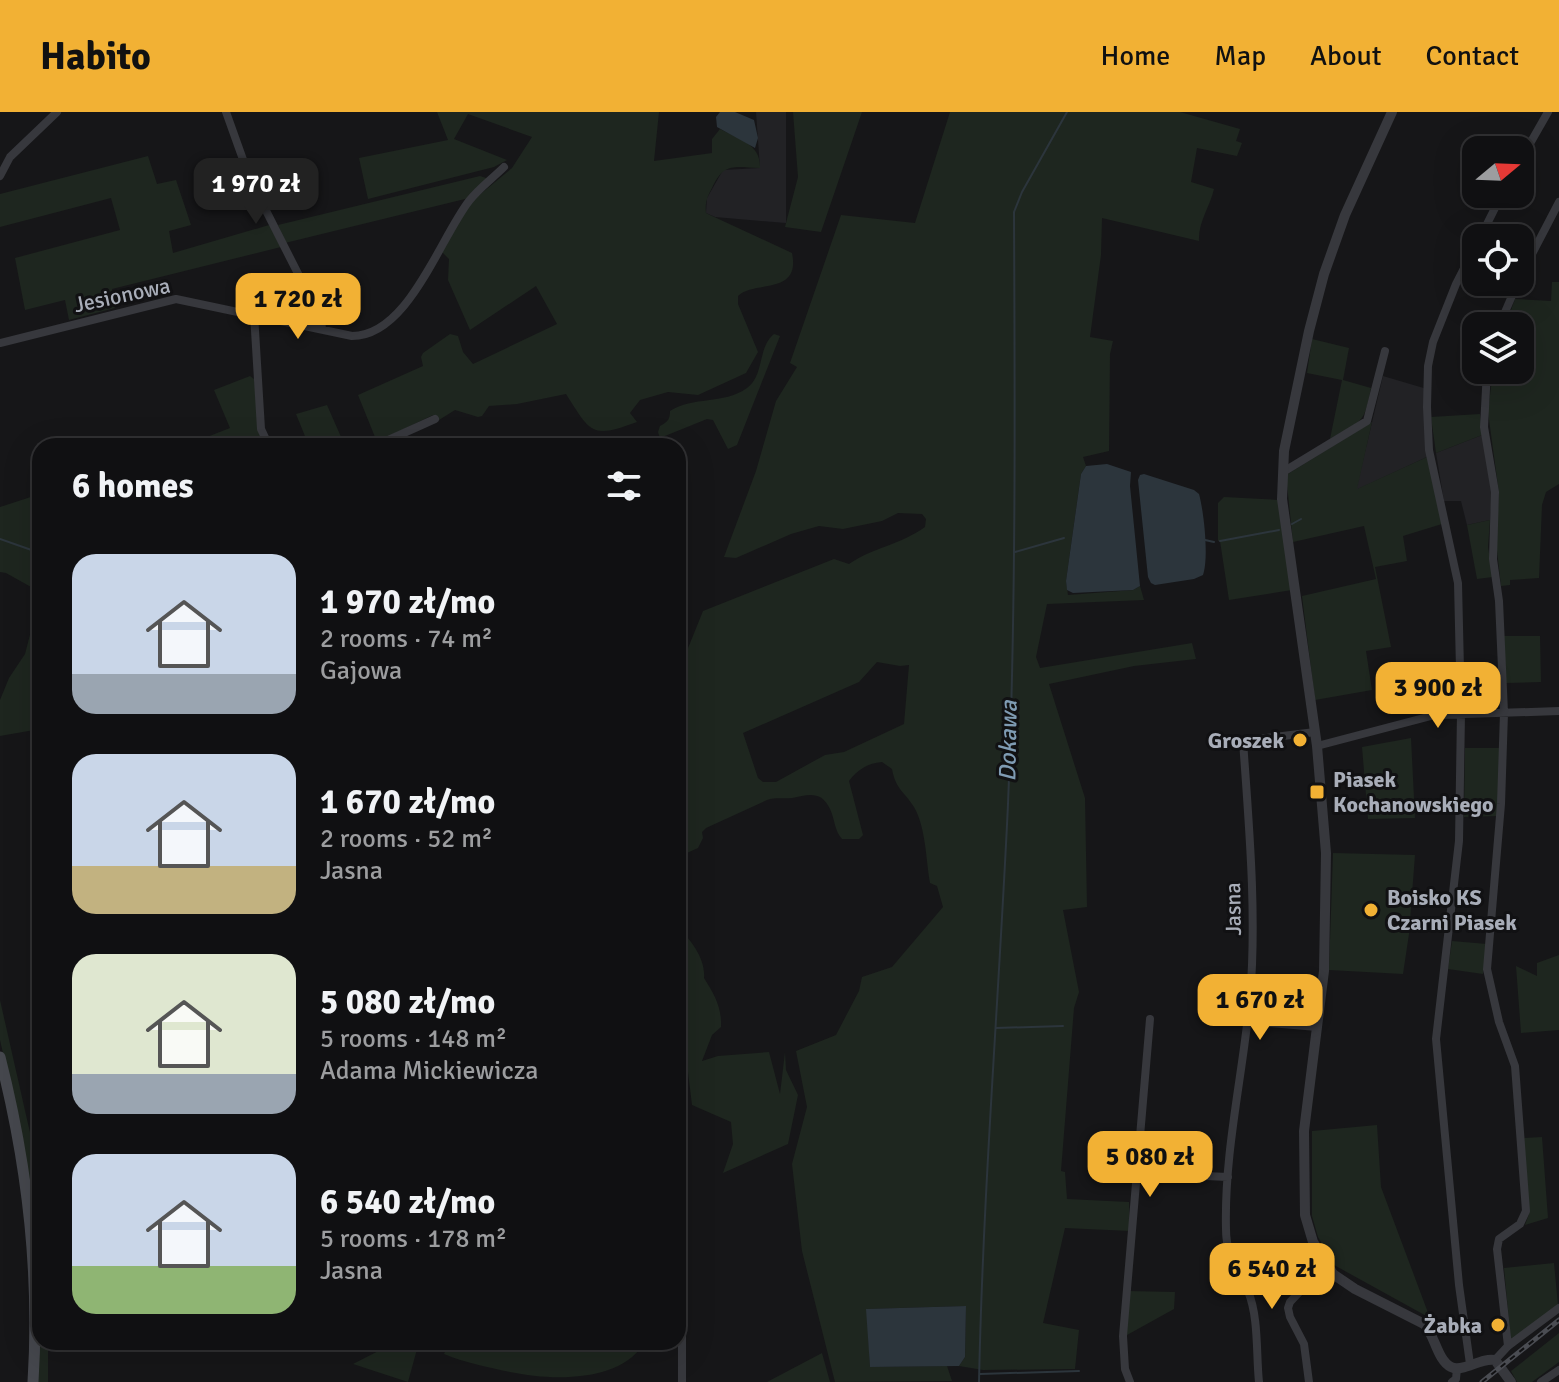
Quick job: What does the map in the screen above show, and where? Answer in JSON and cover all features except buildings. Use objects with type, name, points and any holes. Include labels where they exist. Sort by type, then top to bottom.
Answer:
[{"type":"main road","points":[[0,1057],[19,1144],[32,1260]]},
{"type":"main road","points":[[33,1382],[34,1350]]},
{"type":"street","points":[[0,176],[10,157],[57,112]]},
{"type":"street","points":[[226,112],[250,179],[321,319],[322,329]]},
{"type":"street","points":[[1392,112],[1345,215],[1324,274],[1284,451],[1282,499],[1323,798],[1327,911],[1324,971],[1304,1131],[1303,1197],[1309,1232],[1325,1265],[1343,1281],[1424,1324],[1451,1368],[1495,1360],[1508,1346],[1559,1308]]},
{"type":"street","points":[[1534,136],[1548,112]]},
{"type":"street","name":"Jesionowa","points":[[0,343],[166,300],[189,300],[357,337],[392,320],[406,304],[469,200],[504,167]]},
{"type":"street","points":[[1534,251],[1559,202]]},
{"type":"street","points":[[1462,272],[1433,342],[1428,366],[1427,407],[1429,450],[1458,583],[1461,713],[1459,841],[1436,1039],[1459,1285],[1470,1364]]},
{"type":"street","points":[[254,314],[261,429],[265,438]]},
{"type":"street","points":[[1283,472],[1367,421],[1382,353]]},
{"type":"street","points":[[1486,384],[1484,427],[1495,492],[1493,559],[1499,601],[1504,713],[1499,842],[1487,969],[1499,1022],[1515,1066],[1526,1211],[1520,1224],[1499,1239],[1497,1249],[1508,1346]]},
{"type":"street","points":[[393,438],[435,419]]},
{"type":"street","points":[[1317,746],[1435,715],[1559,711]]},
{"type":"street","name":"Jasna","points":[[1259,1382],[1253,1310],[1248,1291],[1230,1257],[1226,1238],[1228,1177],[1250,996],[1251,895],[1243,741],[1315,732]]},
{"type":"street","points":[[1130,1382],[1125,1369],[1123,1336],[1150,1019]]},
{"type":"street","points":[[1247,1021],[1317,1027]]},
{"type":"street","points":[[1137,1173],[1228,1177]]},
{"type":"street","points":[[1309,1382],[1304,1344],[1288,1308],[1325,1265]]},
{"type":"street","points":[[682,1350],[682,1382]]},
{"type":"street","points":[[1495,1360],[1511,1382]]},
{"type":"street","points":[[1452,1382],[1456,1379],[1457,1368]]},
{"type":"street","points":[[1541,1382],[1559,1370]]},
{"type":"shaded area","points":[[437,112],[659,112],[654,161],[712,153],[712,139],[720,129],[748,143],[757,153],[760,168],[731,168],[721,174],[708,197],[706,213],[792,253],[793,267],[790,276],[783,281],[745,291],[738,296],[738,304],[758,352],[746,373],[698,395],[668,392],[640,400],[630,413],[637,422],[610,430],[601,431],[587,424],[566,394],[489,406],[478,417],[455,410],[439,420],[433,415],[385,438],[375,438],[358,395],[423,366],[423,353],[450,334],[458,336],[463,352],[473,364],[557,324],[536,286],[470,330],[448,280],[449,259],[441,251],[472,201],[512,168],[532,137],[468,114],[454,139],[507,160],[494,167],[368,199],[359,158],[448,140]]},
{"type":"shaded area","points":[[720,112],[735,112],[754,120],[758,138],[755,148],[717,127],[716,117]]},
{"type":"shaded area","points":[[756,112],[786,112],[786,223],[715,217],[706,213],[707,198],[723,170],[760,168]]},
{"type":"shaded area","points":[[793,112],[862,112],[821,232],[785,227],[798,177]]},
{"type":"shaded area","points":[[950,112],[1180,112],[1240,129],[1236,141],[1242,143],[1237,156],[1197,148],[1191,182],[1214,189],[1200,227],[1199,241],[1102,218],[1101,255],[1090,337],[1113,341],[1110,354],[1109,451],[1083,457],[1086,466],[1081,474],[1066,581],[1068,595],[1133,590],[1140,586],[1144,600],[1047,604],[1036,657],[1040,668],[1192,643],[1196,659],[1134,666],[1049,684],[1085,798],[1087,907],[1063,910],[1079,992],[1074,1008],[1061,1171],[1065,1172],[1067,1199],[1129,1202],[1130,1231],[1065,1228],[1043,1323],[1079,1330],[1075,1369],[983,1370],[959,1366],[965,1357],[966,1306],[867,1309],[870,1367],[947,1366],[952,1381],[835,1382],[802,1251],[792,1164],[807,1107],[796,1051],[836,1035],[859,991],[862,977],[892,967],[943,907],[937,886],[930,883],[918,815],[898,786],[892,769],[882,762],[872,764],[849,781],[863,835],[859,839],[842,839],[823,799],[809,795],[767,800],[706,828],[698,848],[686,853],[686,653],[703,611],[834,559],[849,564],[925,527],[926,519],[922,514],[898,513],[882,521],[843,529],[819,526],[791,534],[736,558],[724,557],[756,471],[776,401],[797,367],[790,363],[841,215],[915,223]],"holes":[[[877,662],[909,665],[904,724],[844,752],[825,755],[776,782],[763,782],[758,778],[743,733],[859,682]]]},
{"type":"shaded area","points":[[148,156],[157,184],[176,180],[191,225],[169,231],[173,253],[269,225],[281,247],[112,289],[115,308],[69,320],[65,300],[25,310],[15,258],[120,230],[111,198],[0,227],[0,194]]},
{"type":"shaded area","points":[[480,176],[489,179],[469,198],[285,243],[278,225]]},
{"type":"shaded area","points":[[1552,282],[1559,282],[1559,484],[1546,492],[1542,505],[1539,578],[1510,580],[1510,585],[1501,586],[1496,542],[1499,493],[1488,412],[1491,384],[1534,384],[1534,312],[1510,312],[1515,299],[1551,301]]},
{"type":"shaded area","points":[[774,334],[780,336],[737,445],[728,449],[713,420],[707,419],[660,438],[660,426],[668,420],[670,411],[688,403],[728,397],[753,383],[765,347]]},
{"type":"shaded area","points":[[1312,339],[1349,348],[1343,380],[1371,388],[1360,420],[1330,439],[1342,380],[1307,373]]},
{"type":"shaded area","points":[[250,376],[254,379],[265,438],[204,438],[230,428],[214,390]]},
{"type":"shaded area","points":[[1383,376],[1427,389],[1427,457],[1356,490]]},
{"type":"shaded area","points":[[327,405],[341,438],[306,438],[296,414]]},
{"type":"shaded area","points":[[1480,414],[1482,435],[1436,453],[1431,417]]},
{"type":"shaded area","points":[[1372,422],[1357,489],[1427,457],[1442,524],[1403,536],[1407,561],[1375,567],[1391,647],[1366,651],[1372,690],[1315,700],[1302,596],[1376,579],[1364,526],[1293,542],[1286,475]]},
{"type":"shaded area","points":[[1482,435],[1492,494],[1490,520],[1467,525],[1461,501],[1444,501],[1436,453]]},
{"type":"shaded area","points":[[1107,464],[1131,472],[1140,586],[1133,590],[1073,593],[1067,590],[1066,581],[1081,474],[1086,466]]},
{"type":"shaded area","points":[[1144,474],[1199,494],[1205,535],[1203,575],[1155,585],[1151,583],[1138,480]]},
{"type":"shaded area","points":[[32,497],[32,588],[0,572],[0,507]]},
{"type":"shaded area","points":[[1224,497],[1279,500],[1292,590],[1229,600],[1218,541],[1218,503]]},
{"type":"shaded area","points":[[1490,520],[1488,547],[1493,577],[1477,579],[1467,525]]},
{"type":"shaded area","points":[[32,627],[32,730],[0,736],[0,700],[9,678],[25,654]]},
{"type":"shaded area","points":[[1504,636],[1540,636],[1541,682],[1506,683]]},
{"type":"shaded area","points":[[1411,738],[1415,818],[1368,819],[1362,747]]},
{"type":"shaded area","points":[[1465,748],[1500,748],[1498,816],[1464,817]]},
{"type":"shaded area","name":"Boisko KS Czarni Piasek","points":[[1333,853],[1415,855],[1403,974],[1329,970]]},
{"type":"shaded area","points":[[686,937],[700,957],[704,978],[720,1013],[721,1027],[712,1035],[702,1061],[718,1056],[769,1052],[780,1094],[785,1052],[786,1070],[798,1095],[788,1144],[723,1173],[733,1144],[731,1122],[692,1105],[688,1072]]},
{"type":"shaded area","points":[[1452,941],[1487,944],[1483,974],[1448,969]]},
{"type":"shaded area","points":[[1559,955],[1559,1030],[1521,1033],[1516,966],[1537,976],[1537,963]]},
{"type":"shaded area","points":[[0,1000],[32,1141],[32,1321],[19,1121],[0,1040]]},
{"type":"shaded area","points":[[1377,1125],[1381,1187],[1430,1318],[1334,1265],[1318,1237],[1312,1216],[1312,1131]]},
{"type":"shaded area","points":[[1542,1137],[1548,1218],[1525,1225],[1529,1214],[1524,1138]]},
{"type":"shaded area","points":[[1554,1263],[1558,1305],[1511,1342],[1504,1268]]},
{"type":"shaded area","points":[[1127,1291],[1175,1292],[1174,1309],[1127,1335]]},
{"type":"shaded area","points":[[966,1306],[965,1357],[959,1366],[870,1367],[866,1309]]},
{"type":"shaded area","points":[[1559,1333],[1559,1362],[1532,1382],[1517,1382],[1511,1371]]},
{"type":"shaded area","points":[[34,1350],[48,1350],[48,1382],[36,1382]]},
{"type":"shaded area","points":[[380,1350],[417,1350],[408,1382],[353,1364]]},
{"type":"shaded area","points":[[446,1350],[638,1350],[618,1366],[583,1376],[564,1377],[527,1375],[444,1354]]},
{"type":"shaded area","points":[[822,1353],[830,1382],[767,1382]]},
{"type":"waterway","name":"Dokawa","points":[[979,1382],[1011,730],[1014,212],[1067,112]]},
{"type":"waterway","points":[[1292,524],[1301,519]]},
{"type":"waterway","points":[[1220,541],[1279,530]]},
{"type":"waterway","points":[[1015,552],[1064,538]]},
{"type":"waterway","points":[[0,539],[32,550]]},
{"type":"waterway","points":[[1205,540],[1214,542]]},
{"type":"waterway","points":[[996,1028],[1063,1026]]},
{"type":"waterway","points":[[980,1374],[1079,1371]]},
{"type":"railway","points":[[1482,1382],[1559,1320]]},
{"type":"place","name":"Groszek","points":[[1300,740]]},
{"type":"place","name":"Piasek Kochanowskiego","points":[[1317,792]]},
{"type":"place","name":"Boisko KS Czarni Piasek","points":[[1371,910]]},
{"type":"place","name":"Żabka","points":[[1498,1325]]}]
